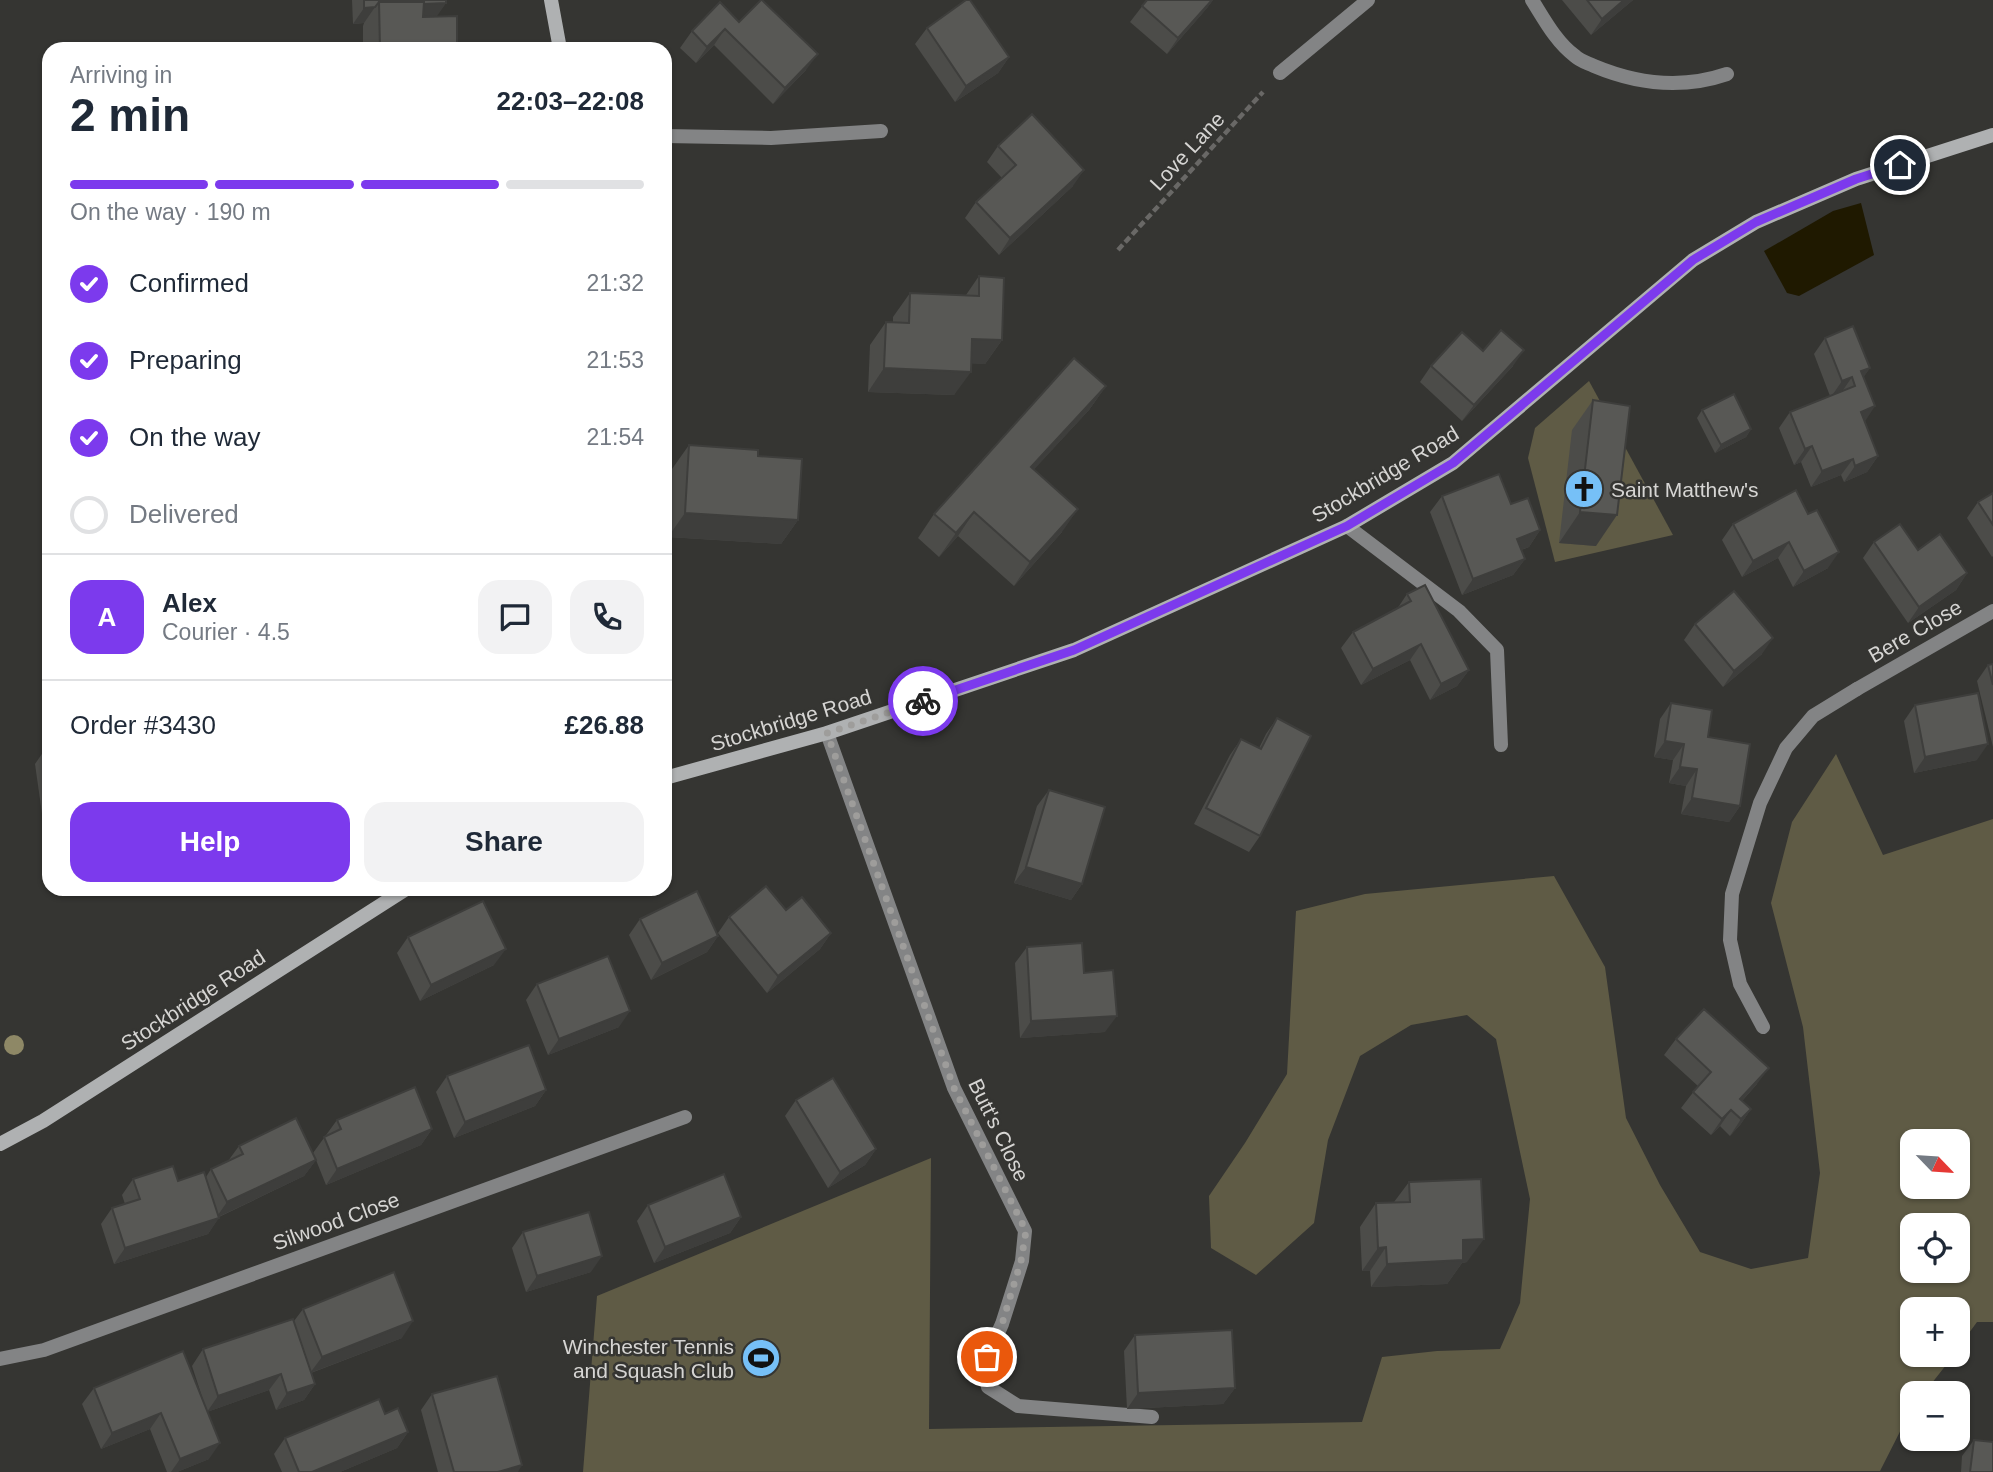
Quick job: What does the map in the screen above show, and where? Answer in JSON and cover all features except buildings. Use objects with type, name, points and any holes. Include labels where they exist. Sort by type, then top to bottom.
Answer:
[{"type":"main road","points":[[551,0],[559,42]]},
{"type":"main road","name":"Stockbridge Road","points":[[672,776],[827,733],[1074,650],[1347,526],[1453,463],[1693,260],[1756,222],[1856,179],[1993,135]]},
{"type":"main road","name":"Stockbridge Road","points":[[0,1144],[43,1121],[395,896]]},
{"type":"street","points":[[1280,73],[1368,0]]},
{"type":"street","points":[[1532,0],[1563,45],[1577,58],[1607,71],[1665,84],[1705,82],[1727,74]]},
{"type":"street","points":[[672,136],[771,138],[881,131]]},
{"type":"street","points":[[1347,526],[1459,611],[1497,650],[1501,745]]},
{"type":"street","name":"Bere Close","points":[[1763,1027],[1740,984],[1730,940],[1732,894],[1760,803],[1786,748],[1813,716],[1993,611]]},
{"type":"street","name":"Butt's Close","points":[[827,733],[954,1088],[1026,1231],[1021,1261],[1002,1324],[987,1357],[988,1387],[1018,1406],[1152,1417]]},
{"type":"street","name":"Silwood Close","points":[[0,1359],[44,1350],[685,1117]]},
{"type":"path","name":"Love Lane","points":[[1118,250],[1280,73]]},
{"type":"shaded area","points":[[1861,203],[1874,255],[1799,296],[1787,293],[1764,251],[1833,211]]},
{"type":"shaded area","points":[[1589,381],[1673,535],[1555,562],[1528,458],[1535,428]]},
{"type":"shaded area","points":[[1836,754],[1883,855],[1993,819],[1993,1322],[1977,1322],[1970,1332],[1970,1297],[1900,1297],[1900,1367],[1945,1367],[1933,1381],[1900,1381],[1900,1432],[1880,1471],[583,1472],[597,1296],[931,1158],[929,1429],[1362,1422],[1382,1357],[1437,1351],[1500,1349],[1520,1303],[1530,1199],[1496,1039],[1467,1015],[1411,1025],[1360,1056],[1328,1140],[1314,1223],[1256,1275],[1211,1248],[1209,1196],[1287,1074],[1296,911],[1365,894],[1554,876],[1605,967],[1626,1118],[1660,1185],[1700,1252],[1751,1269],[1808,1258],[1820,1173],[1803,1027],[1771,903],[1792,822]]},
{"type":"way so far","points":[[923,701],[827,733],[954,1088],[1026,1231],[1021,1261],[1002,1324],[987,1357]]},
{"type":"place","name":"Saint Matthew's","points":[[1584,489]]},
{"type":"place","name":"Winchester Tennis and Squash Club","points":[[761,1358]]},
{"type":"route","points":[[923,701],[1074,650],[1347,526],[1453,463],[1693,260],[1756,222],[1856,179],[1900,165]]}]
